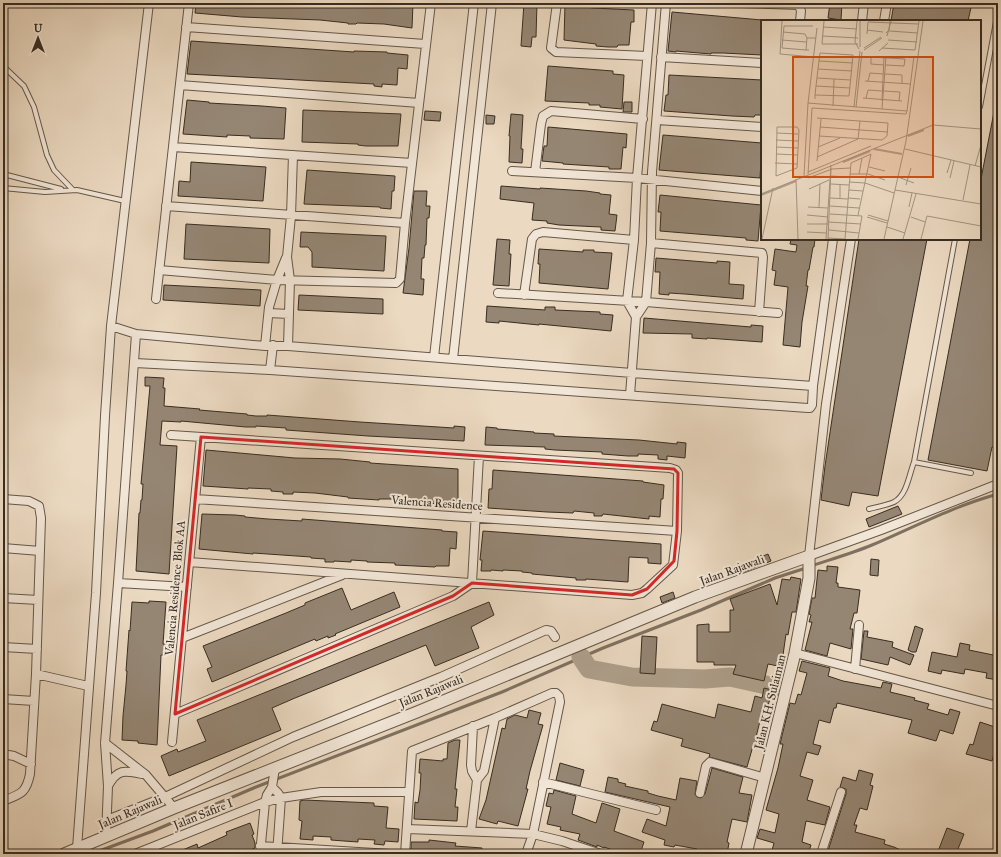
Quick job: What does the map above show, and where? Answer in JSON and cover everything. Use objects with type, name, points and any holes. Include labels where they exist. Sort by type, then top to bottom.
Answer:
[{"type":"street","points":[[77,848],[96,593],[104,416],[111,326],[149,3]]},
{"type":"street","points":[[156,299],[189,3]]},
{"type":"street","points":[[159,270],[277,280],[396,283],[400,279],[402,273],[405,223],[431,3]]},
{"type":"street","points":[[434,357],[474,3]]},
{"type":"street","points":[[453,359],[492,3]]},
{"type":"street","points":[[557,3],[551,48],[556,52],[647,56]]},
{"type":"street","points":[[636,317],[627,301],[634,240],[652,3]]},
{"type":"street","points":[[630,395],[636,317],[646,302],[652,243],[652,180],[666,3]]},
{"type":"street","points":[[740,3],[799,5],[801,11],[800,20]]},
{"type":"street","points":[[862,20],[864,3]]},
{"type":"street","points":[[884,20],[887,3]]},
{"type":"street","points":[[186,27],[425,44]]},
{"type":"street","points":[[661,57],[761,63]]},
{"type":"street","points":[[180,85],[419,103]]},
{"type":"street","points":[[645,90],[659,90]]},
{"type":"street","points":[[535,172],[543,116],[551,111],[643,118]]},
{"type":"street","points":[[657,120],[761,128]]},
{"type":"street","points":[[173,147],[412,163]]},
{"type":"street","points":[[288,346],[290,280],[287,257],[291,216],[293,155]]},
{"type":"street","points":[[512,171],[638,178],[761,191]]},
{"type":"street","points":[[166,206],[405,223]]},
{"type":"street","points":[[524,295],[532,239],[538,233],[544,232],[634,240]]},
{"type":"street","points":[[135,363],[270,370],[810,408],[812,405],[813,386],[833,240]]},
{"type":"street","points":[[809,564],[826,404],[851,240]]},
{"type":"street","points":[[652,243],[762,253],[764,257],[759,312]]},
{"type":"street","points":[[270,370],[269,307],[277,280],[287,257]]},
{"type":"street","points":[[498,293],[646,302],[778,313]]},
{"type":"street","points":[[268,314],[289,314]]},
{"type":"street","points":[[111,326],[136,334],[813,386]]},
{"type":"street","points":[[106,836],[108,786],[105,743],[136,334]]},
{"type":"street","points":[[171,435],[674,469],[678,473],[677,531],[672,567],[642,593],[632,595],[189,562]]},
{"type":"street","name":"Valencia Residence Blok AA","points":[[172,742],[201,437]]},
{"type":"street","points":[[472,583],[479,456]]},
{"type":"street","points":[[809,564],[881,530],[998,484]]},
{"type":"street","name":"Valencia Residence","points":[[195,498],[677,531]]},
{"type":"street","points":[[3,499],[29,501],[39,506],[41,518],[36,674],[31,764],[28,787],[19,795],[3,801]]},
{"type":"street","points":[[3,548],[40,551]]},
{"type":"street","name":"Jalan KH. Sulaiman","points":[[746,854],[795,654],[806,598],[809,564]]},
{"type":"street","name":"Jalan Rajawali","points":[[64,854],[174,808],[273,778],[417,712],[695,597],[809,564]]},
{"type":"street","points":[[182,638],[345,574]]},
{"type":"street","points":[[118,583],[187,587]]},
{"type":"street","points":[[175,714],[453,596],[472,583]]},
{"type":"street","points":[[3,598],[38,600]]},
{"type":"street","points":[[855,669],[859,625]]},
{"type":"street","points":[[107,820],[165,796],[293,737],[441,677],[546,630],[551,631],[555,636]]},
{"type":"street","points":[[3,647],[37,649]]},
{"type":"street","points":[[795,654],[998,706]]},
{"type":"street","points":[[36,674],[88,686]]},
{"type":"street","points":[[405,854],[412,751],[495,718],[552,693],[556,693],[559,696],[560,702],[533,834],[526,854]]},
{"type":"street","points":[[3,699],[34,701]]},
{"type":"street","points":[[471,831],[477,780],[484,771],[495,718]]},
{"type":"street","points":[[473,726],[471,765],[472,771],[477,780]]},
{"type":"street","points":[[105,743],[146,774],[174,808]]},
{"type":"street","points":[[3,754],[14,756],[31,764]]},
{"type":"street","points":[[700,793],[706,766],[710,762],[765,778]]},
{"type":"street","points":[[108,786],[113,778],[122,772],[132,771],[146,774]]},
{"type":"street","points":[[273,778],[281,798],[277,851]]},
{"type":"street","points":[[273,778],[265,802],[260,850],[391,854]]},
{"type":"street","points":[[543,782],[656,810]]},
{"type":"street","name":"Jalan Safire I","points":[[135,854],[265,802],[281,798],[320,792],[409,792]]},
{"type":"street","points":[[821,854],[841,792]]},
{"type":"street","points":[[407,829],[533,834],[562,841],[601,854]]},
{"type":"lane","points":[[981,102],[998,11]]},
{"type":"lane","points":[[3,66],[24,86],[34,107],[47,155],[54,170],[73,190]]},
{"type":"lane","points":[[3,174],[65,191]]},
{"type":"lane","points":[[3,188],[45,192],[73,190],[125,201]]},
{"type":"lane","points":[[869,509],[894,502],[899,498],[903,492],[914,462],[955,240]]},
{"type":"lane","points":[[914,462],[971,473]]},
{"type":"highlighted area","points":[[201,437],[674,469],[678,473],[677,531],[674,561],[647,589],[632,595],[472,583],[453,596],[175,714]]},
{"type":"building","points":[[196,3],[257,3],[292,5],[292,3],[301,3],[301,6],[320,7],[320,3],[413,3],[412,28],[384,24],[348,24],[320,20],[242,17],[195,13]]},
{"type":"building","points":[[524,3],[537,3],[536,37],[532,37],[531,47],[521,46]]},
{"type":"building","points":[[830,3],[842,3],[841,20],[828,18]]},
{"type":"building","points":[[894,3],[972,3],[968,20],[891,20]]},
{"type":"building","points":[[565,4],[593,8],[634,10],[634,22],[631,22],[629,45],[608,47],[564,40]]},
{"type":"building","points":[[672,12],[762,20],[761,55],[668,51]]},
{"type":"building","points":[[191,41],[354,52],[387,52],[408,55],[407,69],[398,68],[397,85],[382,84],[382,87],[374,86],[374,84],[187,74]]},
{"type":"building","points":[[548,66],[613,71],[613,74],[624,75],[622,109],[600,107],[600,105],[589,105],[589,103],[545,101]]},
{"type":"building","points":[[669,75],[761,80],[761,115],[755,115],[754,117],[664,111],[666,95],[668,95]]},
{"type":"building","points":[[187,100],[209,103],[286,108],[284,139],[250,138],[250,136],[227,135],[227,137],[183,134]]},
{"type":"building","points":[[624,102],[632,102],[632,112],[623,112]]},
{"type":"building","points":[[303,110],[401,114],[398,146],[366,146],[358,144],[302,142]]},
{"type":"building","points":[[425,111],[441,112],[440,121],[424,120]]},
{"type":"building","points":[[994,112],[998,112],[998,448],[992,447],[987,471],[928,460],[970,240],[981,240],[981,179]]},
{"type":"building","points":[[511,114],[523,115],[521,149],[523,149],[522,163],[509,162]]},
{"type":"building","points":[[486,115],[495,116],[494,124],[486,124]]},
{"type":"building","points":[[548,127],[627,134],[626,148],[623,147],[621,169],[609,169],[609,167],[542,161],[544,146],[547,146]]},
{"type":"building","points":[[663,135],[761,143],[760,178],[659,170]]},
{"type":"building","points":[[191,162],[266,167],[263,201],[178,196],[179,181],[190,182]]},
{"type":"building","points":[[307,170],[395,176],[391,209],[380,207],[304,204]]},
{"type":"building","points":[[501,186],[586,191],[611,195],[609,214],[617,215],[615,231],[601,230],[601,227],[559,225],[547,223],[547,221],[532,220],[534,203],[500,199]]},
{"type":"building","points":[[414,191],[427,191],[426,206],[430,206],[429,218],[427,218],[424,258],[422,258],[421,279],[424,279],[423,295],[403,293]]},
{"type":"building","points":[[660,195],[761,205],[758,241],[746,240],[746,238],[660,231],[661,212],[658,212]]},
{"type":"building","points":[[186,224],[270,229],[269,263],[184,259]]},
{"type":"building","points":[[301,232],[386,236],[384,271],[312,267],[312,252],[308,247],[300,247]]},
{"type":"building","points":[[497,239],[510,240],[509,254],[511,254],[509,286],[493,285]]},
{"type":"building","points":[[791,240],[815,240],[808,270],[806,286],[808,286],[802,322],[800,347],[783,345],[788,287],[774,285],[776,271],[772,270],[775,249],[796,252],[797,245],[790,244]]},
{"type":"building","points":[[859,240],[927,240],[878,496],[852,492],[849,506],[821,500]]},
{"type":"building","points":[[539,249],[583,252],[583,250],[594,250],[594,252],[612,253],[608,289],[539,283]]},
{"type":"building","points":[[656,258],[717,263],[717,261],[730,262],[729,284],[744,285],[743,299],[669,293],[669,295],[659,294],[660,272],[655,272]]},
{"type":"building","points":[[164,285],[261,290],[260,306],[163,300]]},
{"type":"building","points":[[299,295],[383,299],[383,314],[298,310]]},
{"type":"building","points":[[487,306],[545,310],[545,307],[555,307],[555,310],[600,312],[600,314],[613,315],[611,331],[499,321],[499,323],[486,322]]},
{"type":"building","points":[[644,318],[751,327],[751,325],[763,326],[762,342],[692,338],[692,334],[643,333]]},
{"type":"building","points":[[145,377],[164,378],[164,406],[256,416],[267,415],[454,428],[454,426],[465,427],[464,441],[368,436],[286,430],[286,428],[256,426],[246,427],[181,421],[162,421],[160,445],[177,446],[169,574],[136,571],[139,513],[143,484],[141,484],[150,386],[145,386]]},
{"type":"building","points":[[486,427],[554,434],[554,436],[639,440],[677,444],[677,442],[686,443],[685,458],[667,456],[667,460],[658,459],[658,455],[638,454],[638,456],[628,456],[602,454],[602,452],[545,449],[545,447],[485,445]]},
{"type":"building","points":[[206,450],[295,458],[340,459],[370,463],[458,469],[458,504],[415,503],[415,500],[348,498],[315,493],[293,492],[293,494],[283,494],[283,492],[271,491],[271,489],[203,486]]},
{"type":"building","points":[[493,470],[643,481],[664,485],[663,499],[661,499],[660,517],[649,516],[649,519],[603,514],[602,516],[594,516],[594,513],[574,511],[573,513],[488,508],[489,489],[492,489]]},
{"type":"building","points":[[898,506],[902,514],[869,527],[866,519]]},
{"type":"building","points":[[202,514],[235,515],[302,521],[302,519],[457,532],[456,549],[450,548],[449,566],[435,567],[395,565],[395,563],[351,560],[351,562],[325,562],[325,559],[311,557],[199,549]]},
{"type":"building","points":[[483,531],[661,544],[661,564],[648,563],[648,558],[629,557],[628,582],[586,579],[576,580],[576,578],[532,574],[522,571],[481,571],[482,560],[480,560]]},
{"type":"building","points":[[768,554],[771,561],[739,574],[736,567]]},
{"type":"building","points":[[871,559],[879,560],[878,576],[870,575]]},
{"type":"building","points":[[827,566],[838,567],[836,583],[838,583],[838,587],[860,590],[857,613],[854,613],[850,629],[853,629],[851,649],[830,643],[827,656],[805,650],[812,622],[809,622],[811,615],[809,614],[812,598],[815,598],[818,570],[827,571]]},
{"type":"building","points":[[791,577],[801,579],[796,612],[792,612],[788,635],[786,634],[783,655],[786,656],[783,667],[768,664],[764,681],[733,674],[736,665],[714,665],[714,662],[697,662],[697,625],[709,624],[709,632],[730,632],[730,610],[734,610],[730,599],[770,584],[777,605],[782,579],[790,580]]},
{"type":"building","points":[[342,588],[351,610],[394,592],[400,607],[335,634],[336,635],[328,638],[328,636],[316,641],[315,639],[212,682],[207,669],[212,667],[203,646],[286,613],[305,605],[305,603]]},
{"type":"building","points":[[673,592],[675,598],[662,603],[660,597]]},
{"type":"building","points":[[149,601],[166,602],[163,644],[166,644],[165,655],[161,655],[157,745],[138,743],[138,741],[122,740],[132,602],[149,603]]},
{"type":"building","points":[[489,602],[494,615],[471,627],[479,648],[435,666],[426,645],[295,698],[272,708],[281,730],[169,776],[161,756],[177,749],[178,752],[206,741],[197,720]]},
{"type":"building","points":[[915,626],[923,629],[916,652],[912,652],[908,650]]},
{"type":"building","points":[[864,631],[868,631],[867,637],[893,642],[892,647],[914,655],[910,665],[890,657],[888,665],[861,659]]},
{"type":"building","points":[[642,636],[657,637],[655,674],[640,673]]},
{"type":"building","points":[[960,643],[970,645],[969,650],[998,656],[998,680],[986,678],[987,673],[965,669],[964,674],[942,670],[941,674],[928,671],[932,652],[957,657]]},
{"type":"building","points":[[802,661],[830,668],[828,676],[843,681],[881,688],[883,682],[892,684],[890,692],[915,698],[914,700],[929,704],[927,709],[948,715],[950,709],[960,712],[953,734],[940,730],[936,741],[908,733],[912,720],[837,703],[830,723],[819,720],[813,744],[821,746],[818,755],[807,752],[800,776],[813,780],[807,800],[830,807],[825,825],[806,821],[802,842],[811,845],[808,854],[771,854],[774,843],[757,838],[760,829],[775,833],[779,814],[766,810],[778,768],[783,744],[780,744],[790,703],[795,704],[798,694],[801,695],[807,673],[799,671]]},
{"type":"building","points":[[764,688],[772,690],[768,706],[764,705],[756,737],[758,737],[755,746],[753,746],[747,767],[709,757],[710,754],[681,746],[683,739],[651,730],[654,721],[657,722],[662,704],[715,718],[718,704],[751,712],[755,696],[762,698]]},
{"type":"building","points":[[529,710],[541,713],[538,724],[543,725],[530,771],[526,789],[528,789],[518,826],[498,821],[497,824],[479,819],[486,800],[502,728],[505,729],[507,719],[515,715],[527,718]]},
{"type":"building","points":[[980,722],[998,728],[998,747],[996,747],[992,761],[966,754],[970,744],[973,745]]},
{"type":"building","points":[[455,740],[460,740],[455,789],[457,789],[455,807],[458,807],[457,821],[414,819],[415,802],[418,803],[420,790],[420,759],[443,761],[443,759],[447,759],[448,743]]},
{"type":"building","points":[[560,763],[584,770],[580,786],[556,780]]},
{"type":"building","points":[[712,768],[743,777],[739,793],[752,795],[747,822],[732,819],[727,842],[729,843],[727,854],[696,854],[697,849],[675,845],[674,847],[664,845],[665,840],[642,832],[647,819],[666,826],[670,807],[605,792],[608,777],[618,779],[618,782],[626,784],[625,786],[648,791],[648,793],[676,800],[680,778],[697,781],[695,794],[697,797],[701,798],[705,794]]},
{"type":"building","points":[[859,770],[873,774],[870,785],[873,786],[867,810],[860,808],[854,825],[857,825],[855,832],[885,840],[884,844],[909,854],[827,854],[846,794],[846,789],[840,787],[843,777],[856,781]]},
{"type":"building","points":[[554,790],[576,796],[572,814],[596,823],[602,803],[620,809],[614,831],[644,842],[640,854],[624,854],[597,845],[597,847],[578,840],[580,834],[560,830],[561,827],[547,824],[551,807],[546,806],[549,793],[553,794]]},
{"type":"building","points":[[300,801],[374,803],[374,806],[388,807],[386,828],[399,829],[398,842],[385,841],[384,845],[374,844],[375,840],[358,839],[358,842],[331,840],[331,837],[313,836],[313,840],[300,839],[302,821],[299,820]]},
{"type":"building","points":[[250,823],[254,834],[252,835],[255,843],[255,848],[251,850],[252,854],[173,854],[197,844],[198,848],[227,835],[226,832]]},
{"type":"building","points":[[947,828],[964,834],[956,854],[937,854]]},
{"type":"building","points":[[429,840],[456,843],[455,846],[482,848],[482,854],[411,854],[411,842],[429,842]]},
{"type":"waterway","points":[[811,566],[865,548],[966,504],[998,494]]},
{"type":"waterway","points":[[91,854],[153,831],[256,787],[502,692],[603,648],[701,610],[775,578],[806,568]]},
{"type":"waterway","points":[[581,657],[589,669],[632,677],[705,679],[730,677],[775,687]]}]
